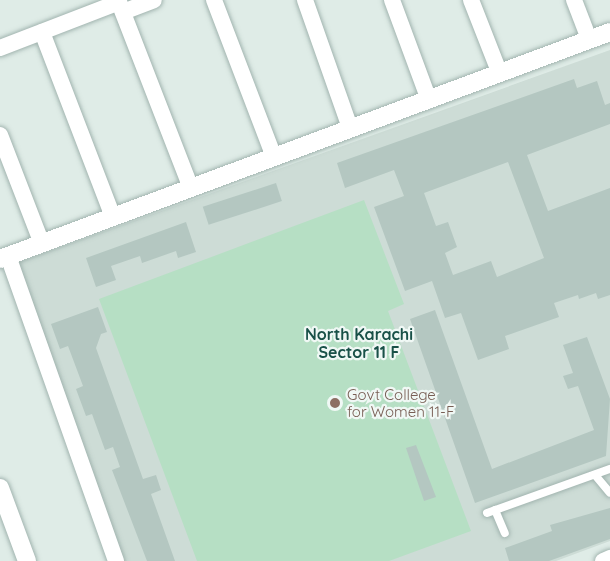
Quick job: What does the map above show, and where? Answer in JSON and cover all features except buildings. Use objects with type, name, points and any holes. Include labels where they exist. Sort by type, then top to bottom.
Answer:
[{"type":"street","points":[[0,48],[120,5],[154,0]]},
{"type":"street","points":[[214,0],[274,157]]},
{"type":"street","points":[[305,0],[350,128]]},
{"type":"street","points":[[393,0],[429,100]]},
{"type":"street","points":[[471,0],[500,74]]},
{"type":"street","points":[[574,0],[589,39]]},
{"type":"street","points":[[120,5],[191,188]]},
{"type":"street","points":[[42,32],[113,217]]},
{"type":"street","points":[[116,561],[4,258],[610,32]]},
{"type":"street","points":[[0,135],[42,244]]},
{"type":"street","points":[[0,488],[27,561]]},
{"type":"street","points":[[603,561],[610,558]]},
{"type":"lane","points":[[505,533],[491,512],[610,470]]},
{"type":"lane","points":[[595,475],[610,492]]},
{"type":"shaded area","name":"Govt College for Women 11-F","points":[[610,50],[610,541],[556,561],[116,561],[11,265]]},
{"type":"green space","points":[[364,200],[404,304],[388,311],[471,531],[389,561],[197,561],[99,299]]},
{"type":"place","name":"Govt College for Women 11-F","points":[[335,403]]},
{"type":"district","name":"North Karachi Sector 11 F","points":[[359,343]]}]
